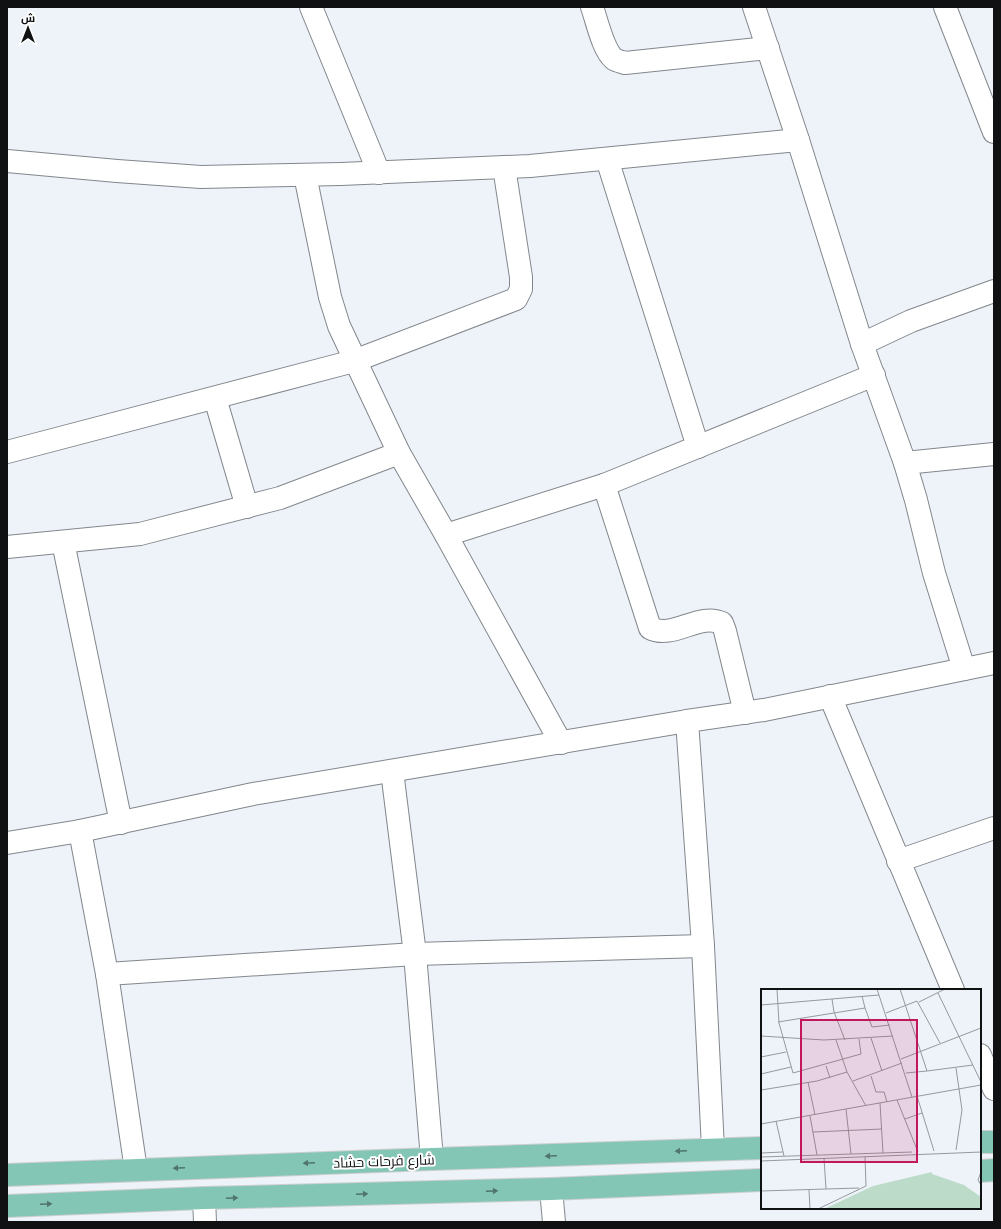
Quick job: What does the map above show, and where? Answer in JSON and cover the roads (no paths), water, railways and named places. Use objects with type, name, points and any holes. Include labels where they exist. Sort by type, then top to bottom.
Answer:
[{"type":"main road","points":[[981,1142],[994,1142]]},
{"type":"main road","name":"شارع فرحات حشاد","points":[[7,1175],[761,1148]]},
{"type":"main road","points":[[642,1152],[644,1184]]},
{"type":"main road","points":[[981,1171],[994,1170]]},
{"type":"main road","points":[[7,1206],[204,1198],[551,1189],[761,1180]]},
{"type":"street","points":[[311,7],[378,173]]},
{"type":"street","points":[[592,7],[605,45],[611,56],[615,60],[625,63],[768,48]]},
{"type":"street","points":[[754,7],[798,140],[862,344],[905,463],[916,500],[934,573],[964,669]]},
{"type":"street","points":[[945,7],[994,132]]},
{"type":"street","points":[[7,161],[201,177],[305,175],[530,166],[798,140]]},
{"type":"street","points":[[608,159],[698,447]]},
{"type":"street","points":[[7,452],[354,361],[516,299],[521,289],[521,277],[504,167]]},
{"type":"street","points":[[305,175],[330,297],[339,326],[354,361],[399,453],[561,743]]},
{"type":"street","points":[[862,344],[911,321],[994,291]]},
{"type":"street","points":[[446,535],[604,485],[874,375]]},
{"type":"street","points":[[215,398],[247,507]]},
{"type":"street","points":[[7,547],[140,534],[280,498],[399,453]]},
{"type":"street","points":[[905,463],[994,454]]},
{"type":"street","points":[[604,485],[650,628],[656,632],[669,631],[711,620],[722,623],[745,713]]},
{"type":"street","points":[[63,542],[121,823]]},
{"type":"street","points":[[7,843],[121,823],[253,794],[687,721],[745,713],[994,663]]},
{"type":"street","points":[[830,696],[952,989]]},
{"type":"street","points":[[687,721],[703,946],[713,1150]]},
{"type":"street","points":[[392,771],[415,954],[432,1159]]},
{"type":"street","points":[[898,861],[994,828]]},
{"type":"street","points":[[80,831],[107,974],[136,1170]]},
{"type":"street","points":[[107,974],[415,954],[703,946]]},
{"type":"street","points":[[981,1057],[994,1089]]},
{"type":"street","points":[[551,1189],[554,1222]]},
{"type":"street","points":[[204,1198],[205,1222]]}]
